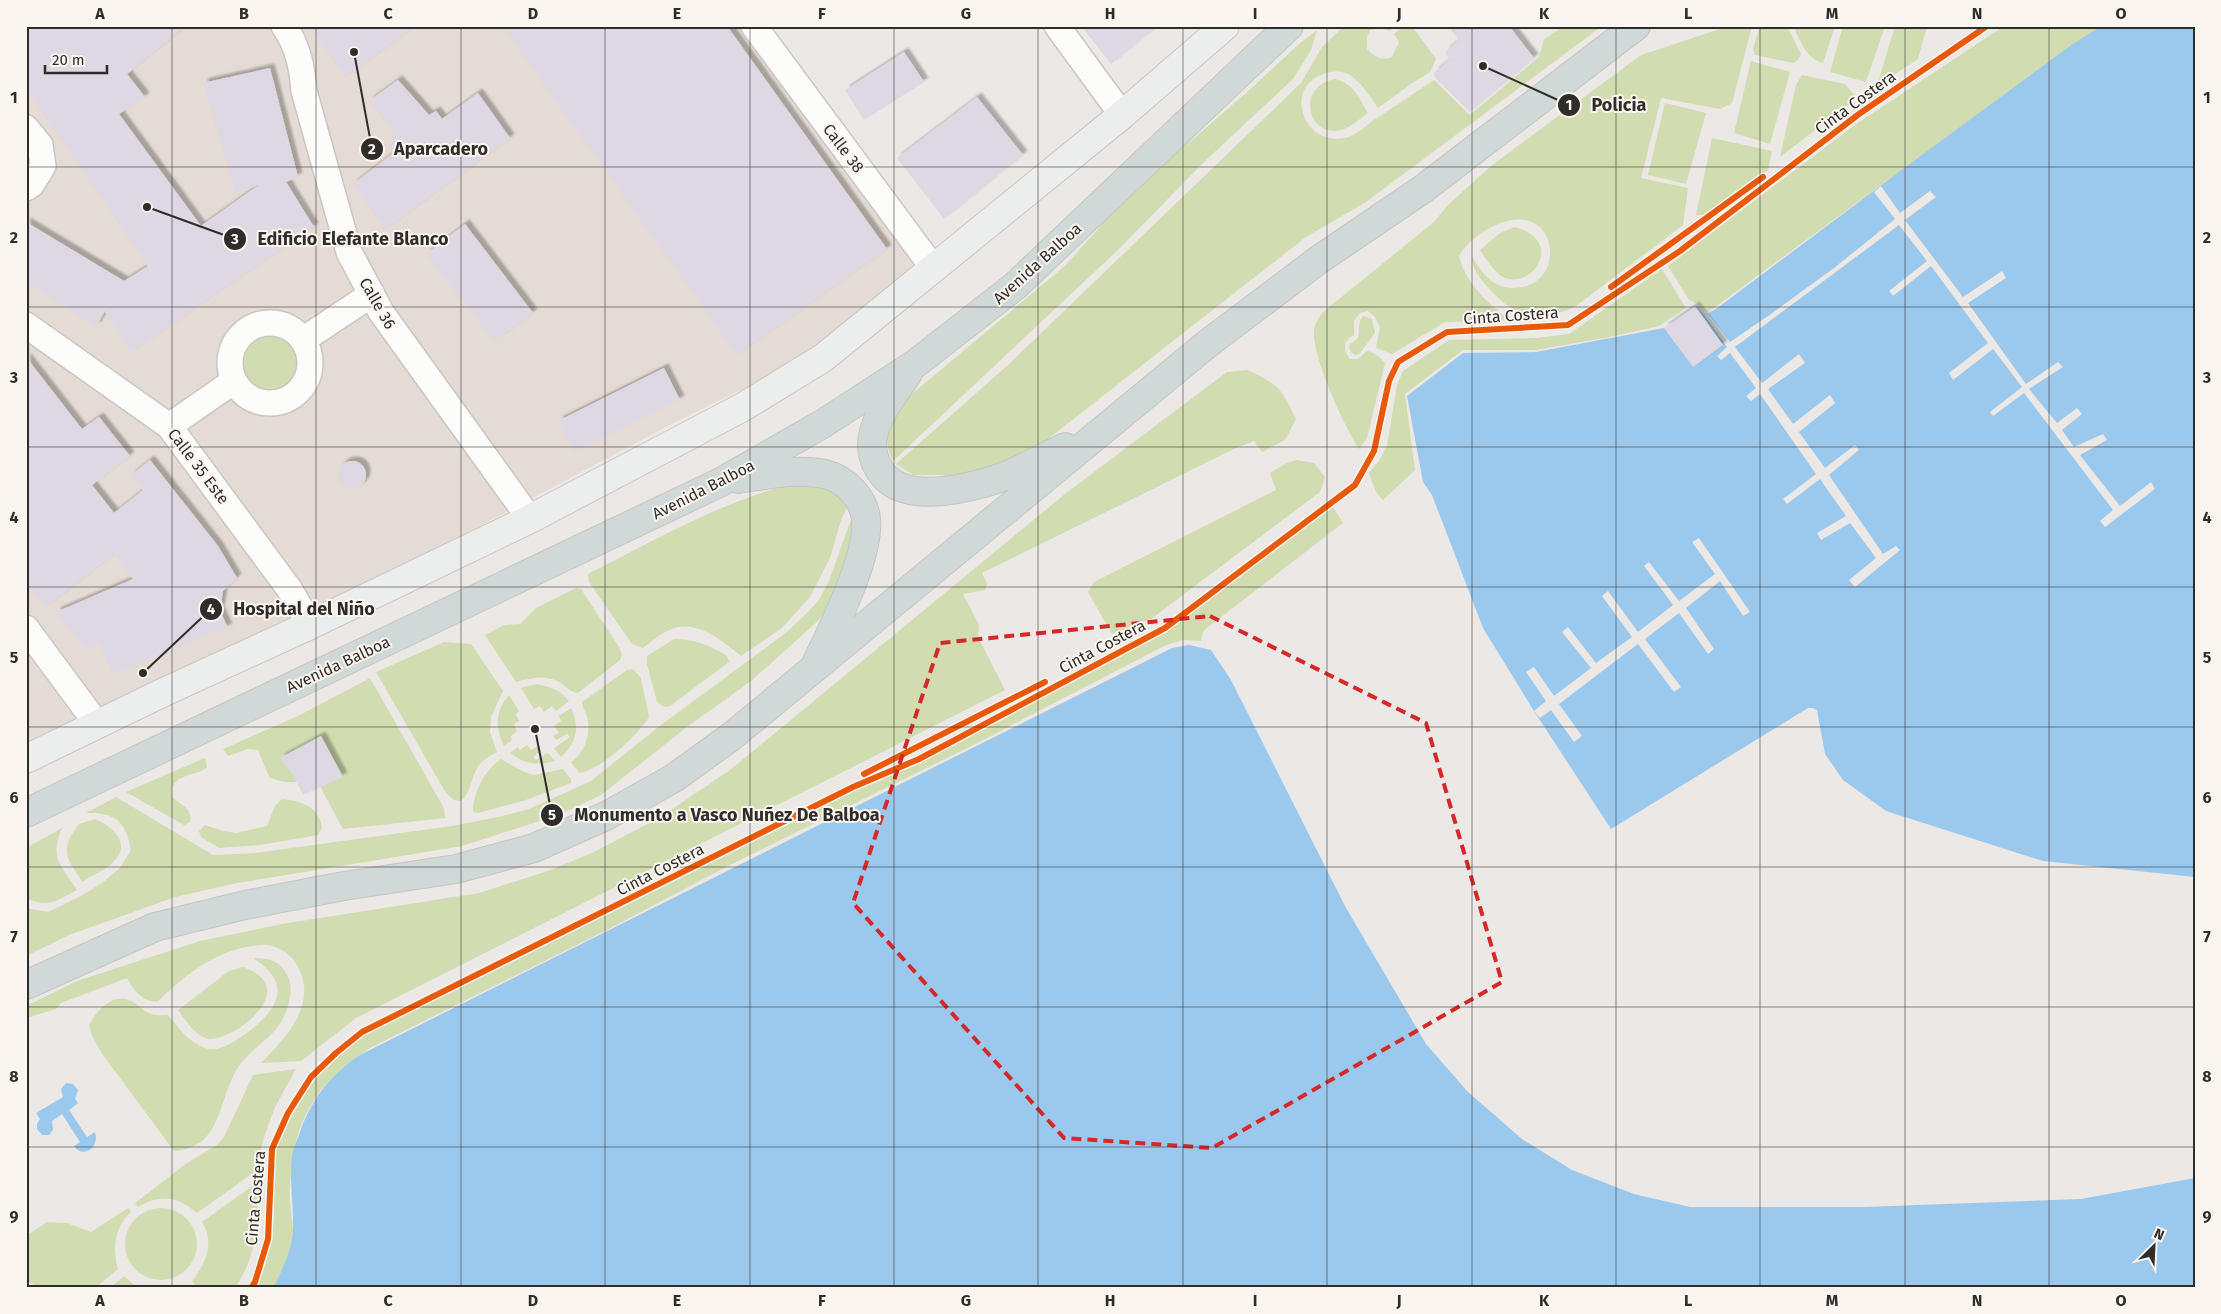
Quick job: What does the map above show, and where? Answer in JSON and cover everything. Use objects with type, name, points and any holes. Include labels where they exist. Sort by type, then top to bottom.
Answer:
[{"type":"highway","name":"Avenida Balboa","points":[[26,813],[721,482],[824,423],[915,364],[1015,286],[1289,26]]},
{"type":"highway","points":[[26,985],[155,927],[237,907],[344,886],[456,869],[534,848],[608,816],[674,778],[732,736],[1206,345],[1317,261],[1423,189],[1636,26]]},
{"type":"highway","points":[[915,364],[880,418],[873,435],[872,450],[876,465],[885,478],[899,488],[917,491],[947,491],[985,482],[1019,470],[1106,427]]},
{"type":"highway","points":[[721,482],[802,472],[826,474],[846,484],[861,501],[866,519],[864,545],[844,601],[815,668]]},
{"type":"main road","points":[[26,759],[530,519],[743,407],[823,358],[1122,115],[1225,26]]},
{"type":"street","name":"Calle 36","points":[[284,26],[297,51],[302,70],[304,91],[349,252],[381,312],[530,519]]},
{"type":"street","name":"Calle 38","points":[[754,26],[934,269]]},
{"type":"street","points":[[1057,26],[1122,115]]},
{"type":"street","points":[[26,128],[40,145],[43,166],[32,184],[26,188]]},
{"type":"street","points":[[303,340],[372,294]]},
{"type":"street","points":[[268,322],[281,324],[293,330],[303,340],[308,350],[309,374],[304,385],[286,400],[274,403],[262,402],[251,398],[234,382],[230,369],[230,356],[235,343],[243,332],[255,325],[268,322]]},
{"type":"street","name":"Calle 35 Este","points":[[26,324],[170,426],[290,590],[310,625]]},
{"type":"street","points":[[170,426],[234,382]]},
{"type":"street","points":[[26,628],[97,724]]},
{"type":"highlighted area","points":[[1210,616],[1426,723],[1502,982],[1212,1148],[1064,1138],[853,903],[940,643]]},
{"type":"shaded area","points":[[26,26],[754,26],[934,269],[819,352],[675,422],[446,544],[161,685],[26,747]]},
{"type":"green space","points":[[1344,26],[1395,26],[1390,31],[1378,28],[1370,30],[1367,37],[1367,49],[1376,56],[1385,59],[1392,57],[1399,42],[1394,34],[1403,26],[1412,26],[1436,59],[1430,72],[1378,108],[1359,82],[1345,73],[1329,72],[1313,80],[1305,89],[1302,101],[1303,113],[1308,124],[1317,133],[1330,138],[1345,138],[1353,135],[1434,80],[1470,115],[1539,57],[1544,39],[1564,26],[1602,26],[1366,202],[1306,237],[1039,446],[1009,461],[972,472],[949,475],[913,475],[896,464],[1008,365],[1301,83],[1322,47]]},
{"type":"green space","points":[[1729,26],[1752,26],[1732,103],[1720,109],[1661,98],[1641,178],[1688,188],[1683,225],[1576,306],[1558,313],[1543,317],[1524,316],[1491,291],[1473,265],[1472,257],[1488,278],[1496,284],[1506,287],[1512,288],[1529,285],[1541,277],[1548,264],[1550,250],[1547,237],[1539,226],[1526,220],[1508,221],[1487,230],[1468,244],[1459,256],[1466,275],[1478,292],[1509,320],[1445,322],[1392,354],[1376,348],[1380,327],[1375,317],[1368,311],[1360,313],[1354,321],[1354,335],[1345,346],[1347,355],[1350,359],[1358,359],[1367,351],[1385,363],[1367,438],[1359,449],[1337,408],[1323,372],[1314,341],[1316,322],[1323,312],[1434,222],[1448,205],[1491,166],[1641,55]]},
{"type":"green space","points":[[1760,26],[1787,26],[1801,54],[1798,60],[1793,63],[1755,55],[1753,48]]},
{"type":"green space","points":[[1793,26],[1835,26],[1823,63],[1812,58]]},
{"type":"green space","points":[[1843,26],[1885,26],[1866,82],[1830,72]]},
{"type":"green space","points":[[1895,26],[1927,26],[1918,59],[1877,86]]},
{"type":"green space","points":[[2004,26],[2103,26],[1907,166],[1707,313],[1700,305],[1689,300],[1668,266],[1855,125]]},
{"type":"green space","points":[[1317,30],[1311,50],[1293,79],[1202,164],[1119,249],[893,461],[887,439],[892,418],[900,404],[1066,265],[1113,212],[1159,168]]},
{"type":"green space","points":[[1751,61],[1790,72],[1770,144],[1734,133]]},
{"type":"green space","points":[[1802,75],[1845,84],[1857,98],[1780,157],[1796,85]]},
{"type":"green space","points":[[1335,79],[1342,81],[1351,88],[1359,97],[1368,113],[1339,131],[1324,129],[1312,116],[1310,107],[1311,98],[1316,90],[1324,83]]},
{"type":"green space","points":[[1665,103],[1706,113],[1686,184],[1648,175]]},
{"type":"green space","points":[[1712,138],[1772,151],[1768,170],[1704,215],[1696,215]]},
{"type":"green space","points":[[1515,227],[1530,234],[1539,243],[1541,253],[1539,262],[1533,271],[1524,277],[1514,279],[1503,277],[1496,272],[1480,250],[1500,233]]},
{"type":"green space","points":[[1662,269],[1686,308],[1659,326],[1536,350],[1463,350],[1405,394],[1415,470],[1383,500],[1376,492],[1369,473],[1379,461],[1387,446],[1397,385],[1403,371],[1449,340],[1536,338],[1569,334]]},
{"type":"green space","points":[[1363,316],[1372,319],[1375,333],[1360,353],[1356,355],[1349,348],[1350,344],[1358,338],[1360,320]]},
{"type":"green space","points":[[267,331],[279,333],[292,344],[297,361],[295,373],[284,386],[267,391],[255,389],[242,378],[237,361],[239,349],[250,336]]},
{"type":"green space","points":[[1247,370],[1273,383],[1287,400],[1296,419],[1285,440],[1262,452],[1254,441],[1236,448],[982,573],[987,584],[985,590],[963,594],[979,625],[978,637],[1005,690],[356,1018],[301,1061],[261,1063],[291,1028],[299,1015],[303,1001],[304,987],[301,973],[286,952],[270,945],[247,947],[218,957],[192,972],[157,1002],[143,998],[132,987],[127,978],[61,1003],[56,1009],[26,1018],[26,1006],[77,981],[200,941],[282,924],[479,893],[548,871],[592,853],[659,818],[730,770],[1065,494],[1227,372]]},
{"type":"green space","points":[[1296,460],[1314,463],[1325,477],[1320,492],[1151,619],[1112,634],[1088,592],[1094,582],[1276,490],[1270,473]]},
{"type":"green space","points":[[797,483],[809,483],[836,491],[848,505],[841,520],[830,558],[810,597],[782,628],[741,656],[727,644],[710,634],[691,627],[672,629],[657,637],[643,648],[632,644],[589,582],[588,574],[717,510],[770,490]]},
{"type":"green space","points":[[1333,507],[1343,523],[1203,631],[1201,641],[1182,640],[1164,646],[975,744],[724,868],[607,930],[370,1048],[349,1063],[318,1094],[299,1130],[291,1173],[290,1203],[293,1230],[289,1252],[273,1288],[258,1288],[273,1237],[275,1150],[291,1114],[314,1079],[338,1054],[365,1034],[847,793],[920,761],[1164,632]]},
{"type":"green space","points":[[853,514],[849,557],[832,603],[818,621],[751,681],[687,727],[601,795],[561,814],[462,846],[237,883],[175,897],[69,935],[26,956],[26,908],[48,912],[81,896],[102,883],[120,868],[131,850],[126,832],[118,821],[105,814],[86,813],[116,797],[213,855],[255,853],[452,826],[498,817],[529,809],[591,781],[661,725],[787,632],[808,612],[819,600],[829,581]]},
{"type":"green space","points":[[576,588],[581,589],[619,647],[622,655],[620,660],[578,693],[550,678],[533,678],[516,682],[485,635],[504,625],[520,624],[536,608]]},
{"type":"green space","points":[[674,639],[695,641],[708,646],[727,656],[729,662],[670,706],[664,707],[657,702],[647,664],[647,656]]},
{"type":"green space","points":[[444,642],[471,644],[503,691],[491,717],[490,732],[497,752],[486,758],[479,765],[467,794],[461,801],[454,800],[446,793],[376,672]]},
{"type":"green space","points":[[633,669],[641,678],[649,717],[637,733],[608,759],[598,766],[579,773],[571,762],[576,759],[583,749],[588,733],[588,721],[582,702],[627,670]]},
{"type":"green space","points":[[370,678],[444,808],[445,818],[343,829],[316,779],[292,782],[275,780],[269,777],[258,750],[248,749],[228,756],[223,749],[298,716]]},
{"type":"green space","points":[[537,684],[555,690],[569,701],[556,711],[552,706],[544,712],[540,706],[534,709],[521,688]]},
{"type":"green space","points":[[509,695],[519,711],[516,714],[519,721],[514,724],[517,731],[511,736],[512,740],[504,746],[499,733],[498,720],[501,707]]},
{"type":"green space","points":[[571,708],[576,728],[574,740],[561,757],[554,748],[570,737],[567,734],[556,740],[553,736],[559,733],[554,726],[561,721],[559,716]]},
{"type":"green space","points":[[527,745],[531,750],[538,746],[541,751],[533,757],[536,760],[548,753],[555,761],[531,763],[521,760],[510,753],[518,747],[520,750]]},
{"type":"green space","points":[[205,758],[207,767],[180,779],[173,786],[173,797],[188,810],[190,815],[190,822],[184,825],[126,792]]},
{"type":"green space","points":[[501,759],[522,771],[534,775],[563,769],[571,779],[571,783],[526,800],[478,813],[473,812],[475,797],[481,782],[490,769]]},
{"type":"green space","points":[[282,799],[302,803],[317,814],[322,828],[318,835],[260,845],[219,848],[201,837],[199,831],[205,825],[236,833],[267,826],[275,806]]},
{"type":"green space","points":[[95,819],[115,832],[121,844],[120,851],[117,858],[110,865],[83,882],[69,860],[67,847],[79,824]]},
{"type":"green space","points":[[62,828],[58,838],[57,854],[62,867],[77,890],[58,900],[47,903],[26,898],[26,848]]},
{"type":"green space","points":[[253,958],[273,961],[284,970],[290,986],[287,1010],[276,1029],[239,1066],[232,1078],[211,1131],[203,1140],[191,1147],[174,1151],[103,1055],[93,1038],[89,1025],[100,1010],[110,1001],[116,999],[129,1000],[151,1014],[168,1015],[184,1034],[199,1046],[211,1049],[222,1048],[258,1024],[267,1015],[277,996],[274,977]]},
{"type":"green space","points":[[243,967],[261,977],[267,989],[265,1002],[256,1014],[229,1034],[215,1038],[201,1036],[190,1026],[178,1010],[229,971]]},
{"type":"green space","points":[[296,1069],[275,1107],[264,1137],[256,1171],[197,1213],[183,1203],[169,1199],[154,1200],[138,1207],[135,1203],[187,1163],[217,1145],[224,1137],[253,1075]]},
{"type":"green space","points":[[258,1182],[255,1237],[249,1262],[243,1275],[235,1288],[197,1288],[192,1281],[205,1260],[208,1245],[208,1237],[202,1222]]},
{"type":"green space","points":[[128,1208],[131,1212],[121,1225],[116,1239],[115,1253],[118,1269],[95,1288],[40,1288],[26,1280],[26,1236],[47,1222],[67,1223],[91,1232]]},
{"type":"green space","points":[[168,1208],[187,1218],[195,1230],[197,1244],[195,1258],[187,1270],[175,1278],[154,1280],[135,1270],[127,1258],[125,1237],[135,1218],[147,1210]]},
{"type":"green space","points":[[124,1276],[135,1286],[141,1288],[110,1288]]},
{"type":"water","points":[[2101,26],[2195,26],[2195,877],[2043,861],[1886,811],[1843,780],[1825,754],[1817,710],[1813,708],[1808,708],[1611,829],[1534,711],[1483,628],[1432,495],[1423,482],[1407,396],[1463,353],[1536,352],[1664,328],[1695,305],[1704,315],[1716,309],[2070,46]]},
{"type":"water","points":[[1189,645],[1211,650],[1231,680],[1346,908],[1426,1044],[1468,1092],[1522,1139],[1572,1170],[1634,1194],[1690,1207],[1864,1207],[2081,1199],[2195,1178],[2195,1288],[273,1288],[291,1245],[293,1221],[291,1166],[292,1154],[296,1143],[309,1111],[322,1090],[339,1071],[360,1055],[1172,648]]},
{"type":"water","points":[[66,1083],[73,1084],[78,1090],[75,1099],[78,1103],[69,1110],[87,1137],[95,1132],[95,1142],[90,1150],[82,1152],[74,1146],[80,1142],[62,1114],[52,1121],[53,1130],[49,1135],[42,1135],[37,1129],[40,1119],[36,1113],[63,1097],[61,1089]]},
{"type":"pier","points":[[1881,186],[1900,213],[1930,191],[1936,197],[1905,220],[1963,297],[2002,271],[2006,278],[1968,303],[2026,384],[2058,362],[2063,367],[2029,389],[2057,423],[2077,408],[2082,414],[2062,430],[2074,447],[2103,434],[2107,440],[2080,455],[2120,506],[2151,482],[2155,489],[2105,527],[2100,521],[2113,510],[2024,393],[1993,416],[1990,412],[2022,387],[1993,349],[1953,380],[1949,373],[1988,343],[1931,266],[1893,296],[1889,291],[1927,261],[1899,225],[1735,347],[1762,383],[1799,354],[1805,363],[1768,389],[1793,424],[1830,395],[1835,403],[1799,432],[1825,468],[1855,445],[1859,450],[1829,475],[1883,554],[1896,546],[1900,550],[1855,587],[1849,580],[1876,558],[1850,523],[1821,540],[1817,533],[1846,516],[1820,479],[1787,504],[1783,499],[1816,474],[1760,394],[1751,401],[1746,396],[1756,388],[1730,353],[1721,360],[1717,356],[1727,347],[1704,315],[1707,313],[1730,342],[1834,268],[1895,219],[1874,192]]},
{"type":"pier","points":[[1699,538],[1750,612],[1743,616],[1720,581],[1686,608],[1714,649],[1708,654],[1679,613],[1645,639],[1681,687],[1674,692],[1638,644],[1559,704],[1582,736],[1574,742],[1551,710],[1540,718],[1534,711],[1546,701],[1526,672],[1534,667],[1554,696],[1591,668],[1562,632],[1568,627],[1596,663],[1632,637],[1602,596],[1608,591],[1638,632],[1673,605],[1644,566],[1649,562],[1679,601],[1715,574],[1692,542]]},
{"type":"building","points":[[26,26],[90,26],[92,28],[94,26],[186,26],[127,74],[145,97],[119,114],[201,226],[259,185],[235,192],[203,83],[270,68],[298,177],[286,182],[314,227],[131,352],[105,311],[96,327],[26,282],[26,222],[124,281],[148,266],[26,89]]},
{"type":"building","points":[[308,26],[416,26],[345,77]]},
{"type":"building","points":[[502,26],[727,26],[887,249],[737,355]]},
{"type":"building","points":[[1081,26],[1158,26],[1111,64]]},
{"type":"building","points":[[1448,26],[1509,26],[1534,58],[1470,112],[1435,78],[1434,73],[1450,59],[1445,52],[1459,40]]},
{"type":"building","points":[[904,52],[924,82],[864,120],[845,90]]},
{"type":"building","points":[[398,80],[429,115],[436,111],[442,119],[478,93],[510,138],[385,230],[353,184],[395,152],[389,144],[396,137],[369,101]]},
{"type":"building","points":[[977,97],[1023,155],[944,219],[897,158]]},
{"type":"building","points":[[465,224],[533,313],[494,342],[426,254]]},
{"type":"building","points":[[1695,306],[1723,345],[1693,367],[1664,328]]},
{"type":"building","points":[[26,357],[82,429],[99,417],[130,456],[92,485],[114,513],[143,490],[131,475],[150,460],[218,546],[237,578],[223,591],[220,611],[228,628],[113,675],[99,643],[85,648],[56,612],[133,579],[114,554],[46,607],[26,582]]},
{"type":"building","points":[[664,368],[680,400],[574,453],[558,421]]},
{"type":"building","points":[[352,461],[362,465],[366,475],[362,485],[352,489],[342,485],[338,475],[342,465]]},
{"type":"building","points":[[321,736],[343,777],[303,795],[294,777],[280,758]]},
{"type":"cycle path","name":"Cinta Costera","points":[[251,1288],[255,1282],[268,1239],[272,1149],[288,1113],[311,1077],[362,1032],[853,787],[919,759],[1165,628],[1355,485],[1374,451],[1389,381],[1398,362],[1447,332],[1568,325],[1680,251],[1859,114],[1987,26]]},
{"type":"cycle path","points":[[1611,287],[1763,177]]},
{"type":"cycle path","points":[[864,774],[1045,682]]},
{"type":"place","name":"Aparcadero","points":[[354,52]]},
{"type":"place","name":"Policia","points":[[1483,66]]},
{"type":"place","name":"Edificio Elefante Blanco","points":[[147,207]]},
{"type":"place","name":"Hospital del Niño","points":[[143,673]]},
{"type":"place","name":"Monumento a Vasco Nuñez De Balboa","points":[[535,729]]}]
